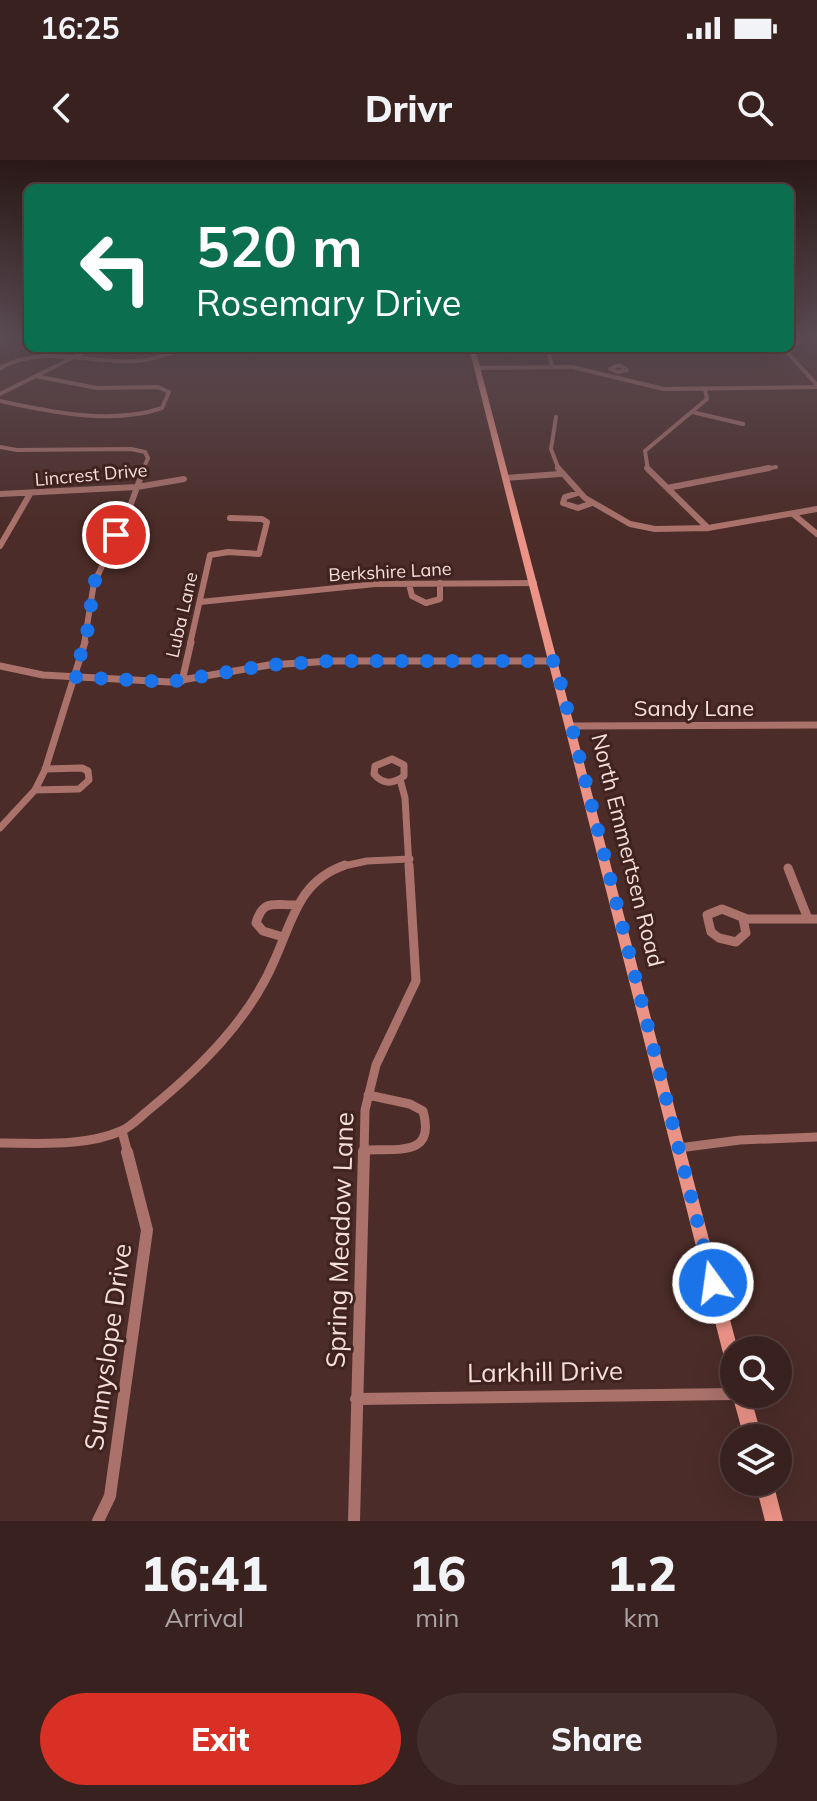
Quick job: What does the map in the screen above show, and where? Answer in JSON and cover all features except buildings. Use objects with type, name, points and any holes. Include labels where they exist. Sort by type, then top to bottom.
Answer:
[{"type":"street","points":[[0,401],[29,409],[74,414],[146,413],[163,408],[168,398]]},
{"type":"street","name":"North Emmertsen Road","points":[[485,398],[572,726],[727,1336]]},
{"type":"street","points":[[707,398],[645,451],[647,469],[708,528]]},
{"type":"street","points":[[692,412],[743,424]]},
{"type":"street","points":[[556,417],[551,449],[560,474],[578,493],[630,524],[651,528],[708,528],[817,509]]},
{"type":"street","points":[[0,447],[17,450],[131,449],[145,452],[148,458],[94,583],[87,634],[45,769],[35,790],[0,828]]},
{"type":"street","points":[[667,488],[776,467]]},
{"type":"street","points":[[506,478],[560,474]]},
{"type":"street","name":"Lincrest Drive","points":[[0,494],[137,487],[184,479]]},
{"type":"street","points":[[578,493],[565,497],[563,503],[578,508],[592,503]]},
{"type":"street","points":[[0,546],[30,494]]},
{"type":"street","points":[[793,514],[817,534]]},
{"type":"street","name":"Luba Lane","points":[[182,681],[210,555],[228,552],[259,554],[262,549],[267,522],[262,519],[230,518]]},
{"type":"street","points":[[409,584],[412,596],[426,603],[440,599],[440,583]]},
{"type":"street","name":"Berkshire Lane","points":[[200,602],[278,596],[344,586],[534,583]]},
{"type":"street","points":[[0,666],[43,675],[182,681],[269,665],[331,661],[555,661]]},
{"type":"street","name":"Sandy Lane","points":[[572,726],[817,725]]},
{"type":"street","points":[[35,790],[79,789],[89,780],[88,771],[82,768],[45,769]]},
{"type":"street","name":"Spring Meadow Lane","points":[[354,1521],[363,1150],[368,1095],[376,1065],[416,981],[410,859],[405,798],[400,779]]},
{"type":"street","points":[[0,1143],[60,1143],[122,1131],[177,1088],[250,1005],[274,962],[295,905],[325,873],[347,864],[410,859]]},
{"type":"street","points":[[743,919],[746,933],[736,942],[724,941],[712,934],[706,924],[707,915],[717,908],[730,910],[743,919],[813,919],[788,868]]},
{"type":"street","points":[[283,937],[263,931],[256,923],[256,917],[266,905],[295,905]]},
{"type":"street","points":[[363,1150],[417,1146],[425,1140],[428,1129],[423,1111],[410,1104],[368,1095]]},
{"type":"street","name":"Sunnyslope Drive","points":[[98,1521],[110,1496],[147,1230],[122,1131]]},
{"type":"street","points":[[679,1148],[740,1140],[817,1137]]},
{"type":"street","name":"Larkhill Drive","points":[[356,1399],[720,1394]]},
{"type":"street","points":[[768,1496],[774,1521]]},
{"type":"route","points":[[116,535],[94,583],[87,634],[74,677],[170,682],[269,665],[331,661],[555,661],[713,1283]]}]
